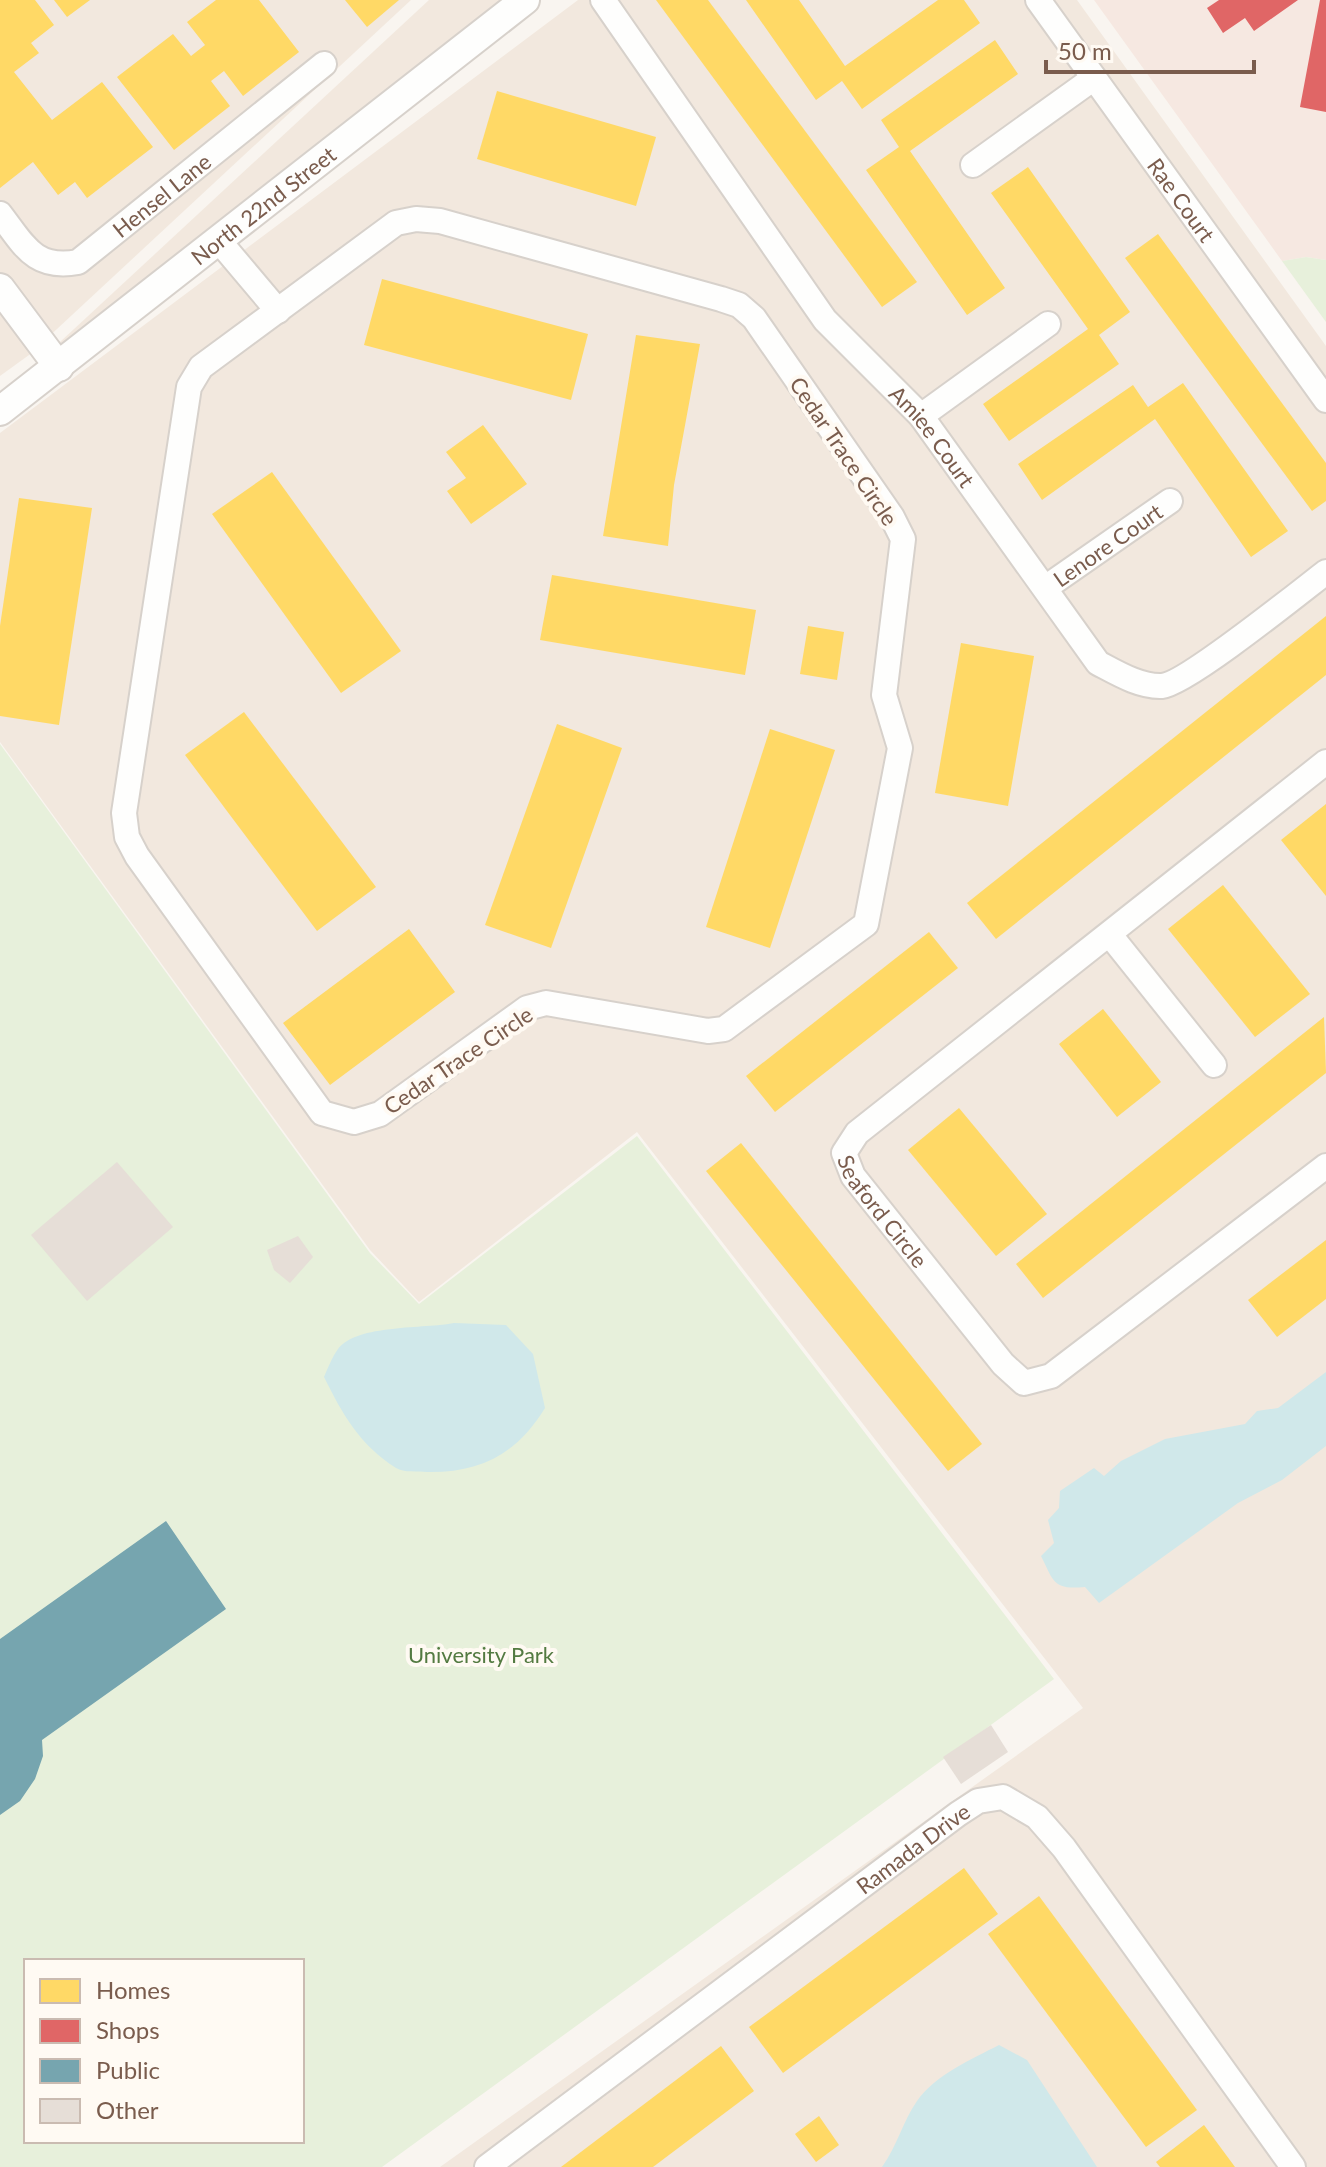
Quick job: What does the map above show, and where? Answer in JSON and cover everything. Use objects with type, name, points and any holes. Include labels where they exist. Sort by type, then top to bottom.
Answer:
[{"type":"street","name":"North 22nd Street","points":[[0,411],[525,0]]},
{"type":"street","name":"Amiee Court","points":[[603,0],[825,320],[921,416],[1098,663],[1130,680],[1163,686],[1191,672],[1326,572]]},
{"type":"street","name":"Rae Court","points":[[1038,0],[1326,400]]},
{"type":"street","name":"Hensel Lane","points":[[0,214],[33,256],[57,266],[78,262],[324,64]]},
{"type":"street","points":[[973,165],[1094,78]]},
{"type":"street","name":"Cedar Trace Circle","points":[[416,219],[440,221],[721,299],[739,305],[754,318],[892,517],[903,539],[884,695],[900,748],[866,924],[724,1029],[708,1031],[546,1003],[527,1008],[380,1114],[354,1122],[322,1113],[137,856],[127,837],[124,813],[189,387],[201,367],[278,311],[396,223],[416,219]]},
{"type":"street","points":[[219,241],[278,311]]},
{"type":"street","points":[[0,288],[59,367]]},
{"type":"street","points":[[921,416],[1048,324]]},
{"type":"street","name":"Lenore Court","points":[[1045,588],[1170,501]]},
{"type":"street","name":"Seaford Circle","points":[[1326,762],[857,1133],[844,1153],[853,1176],[1003,1364],[1024,1383],[1051,1376],[1326,1166]]},
{"type":"street","points":[[1110,935],[1214,1065]]},
{"type":"street","name":"Ramada Drive","points":[[487,2167],[958,1814],[978,1801],[1003,1797],[1037,1817],[1064,1848],[1293,2167]]},
{"type":"shaded area","points":[[0,0],[411,0],[29,355],[0,376]]},
{"type":"shaded area","points":[[429,0],[503,0],[63,346],[60,342]]},
{"type":"shaded area","points":[[578,0],[1077,0],[1326,346],[1326,2167],[440,2167],[1083,1708],[637,1132],[419,1302],[370,1250],[0,742],[0,433]]},
{"type":"shaded area","points":[[1094,0],[1326,0],[1326,260],[1306,257],[1282,261]]},
{"type":"green space","points":[[1306,257],[1326,260],[1326,322],[1282,261]]},
{"type":"green space","name":"University Park","points":[[0,744],[370,1253],[419,1304],[637,1136],[1054,1679],[382,2167],[0,2167]]},
{"type":"water","points":[[454,1323],[506,1325],[533,1354],[545,1408],[522,1438],[495,1458],[464,1469],[399,1470],[362,1439],[345,1416],[324,1377],[338,1349],[360,1335]]},
{"type":"water","points":[[1326,1372],[1326,1446],[1282,1480],[1238,1503],[1099,1603],[1085,1587],[1066,1587],[1052,1578],[1041,1556],[1054,1543],[1048,1520],[1059,1508],[1060,1491],[1094,1468],[1104,1476],[1121,1461],[1165,1439],[1245,1424],[1257,1411],[1278,1408]]},
{"type":"water","points":[[999,2045],[1027,2060],[1097,2167],[882,2167],[912,2109],[925,2092],[955,2068]]},
{"type":"building: Homes","points":[[0,0],[35,0],[54,25],[31,43],[39,53],[14,72],[52,120],[102,82],[153,147],[87,198],[75,182],[58,195],[33,162],[0,188]]},
{"type":"building: Homes","points":[[54,0],[90,0],[67,17]]},
{"type":"building: Homes","points":[[216,0],[259,0],[299,52],[243,96],[224,71],[211,81],[230,106],[174,150],[117,77],[173,34],[191,56],[205,45],[187,22]]},
{"type":"building: Homes","points":[[345,0],[399,0],[367,27]]},
{"type":"building: Homes","points":[[656,0],[708,0],[917,282],[882,307]]},
{"type":"building: Homes","points":[[746,0],[799,0],[845,66],[938,0],[964,0],[980,23],[862,109],[842,81],[816,100]]},
{"type":"building: Homes","points":[[995,40],[1018,74],[910,151],[1005,288],[967,315],[866,170],[899,147],[881,120]]},
{"type":"building: Homes","points":[[497,91],[656,137],[636,206],[477,159]]},
{"type":"building: Homes","points":[[1028,167],[1130,312],[1099,335],[1119,364],[1009,441],[983,404],[1088,329],[991,193]]},
{"type":"building: Homes","points":[[1158,234],[1326,463],[1326,501],[1312,511],[1125,258]]},
{"type":"building: Homes","points":[[382,279],[588,334],[571,400],[364,345]]},
{"type":"building: Homes","points":[[636,335],[700,344],[674,485],[668,546],[603,536]]},
{"type":"building: Homes","points":[[1183,383],[1288,531],[1251,557],[1155,419],[1042,500],[1018,464],[1133,385],[1148,407]]},
{"type":"building: Homes","points":[[483,425],[527,484],[471,524],[447,491],[466,478],[446,452]]},
{"type":"building: Homes","points":[[272,472],[401,651],[341,693],[212,514]]},
{"type":"building: Homes","points":[[19,498],[92,508],[59,725],[0,716],[0,626]]},
{"type":"building: Homes","points":[[552,575],[756,610],[745,675],[540,640]]},
{"type":"building: Homes","points":[[1326,616],[1326,675],[996,939],[967,903]]},
{"type":"building: Homes","points":[[808,626],[844,632],[837,680],[800,674]]},
{"type":"building: Homes","points":[[961,643],[1034,656],[1008,806],[935,793]]},
{"type":"building: Homes","points":[[244,712],[376,887],[317,931],[185,755]]},
{"type":"building: Homes","points":[[557,724],[622,748],[551,948],[485,925]]},
{"type":"building: Homes","points":[[770,729],[835,750],[770,948],[706,927]]},
{"type":"building: Homes","points":[[1326,804],[1326,896],[1281,840]]},
{"type":"building: Homes","points":[[1223,885],[1310,994],[1255,1037],[1168,929]]},
{"type":"building: Homes","points":[[409,929],[455,992],[330,1085],[283,1023]]},
{"type":"building: Homes","points":[[929,932],[958,968],[775,1112],[746,1076]]},
{"type":"building: Homes","points":[[1103,1009],[1161,1082],[1117,1117],[1059,1044]]},
{"type":"building: Homes","points":[[1324,1017],[1326,1073],[1043,1298],[1016,1264]]},
{"type":"building: Homes","points":[[959,1108],[1047,1214],[996,1256],[908,1150]]},
{"type":"building: Homes","points":[[741,1143],[982,1444],[948,1471],[706,1171]]},
{"type":"building: Homes","points":[[1326,1240],[1326,1299],[1277,1337],[1248,1300]]},
{"type":"building: Homes","points":[[964,1868],[998,1914],[783,2073],[749,2027]]},
{"type":"building: Homes","points":[[1039,1896],[1197,2110],[1146,2147],[988,1934]]},
{"type":"building: Homes","points":[[721,2046],[754,2091],[653,2167],[561,2167]]},
{"type":"building: Homes","points":[[819,2116],[839,2145],[816,2162],[795,2134]]},
{"type":"building: Homes","points":[[1204,2125],[1235,2167],[1160,2167],[1156,2162]]},
{"type":"building: Shops","points":[[1219,0],[1298,0],[1254,31],[1245,18],[1223,33],[1207,8]]},
{"type":"building: Shops","points":[[1320,0],[1326,0],[1326,112],[1300,107]]},
{"type":"building: Public","points":[[166,1521],[226,1609],[42,1740],[43,1756],[35,1779],[20,1801],[0,1815],[0,1639]]},
{"type":"building: Other","points":[[117,1162],[173,1227],[87,1301],[31,1235]]},
{"type":"building: Other","points":[[298,1236],[313,1257],[290,1283],[274,1270],[267,1250]]},
{"type":"building: Other","points":[[991,1725],[1008,1752],[961,1784],[943,1757]]}]
